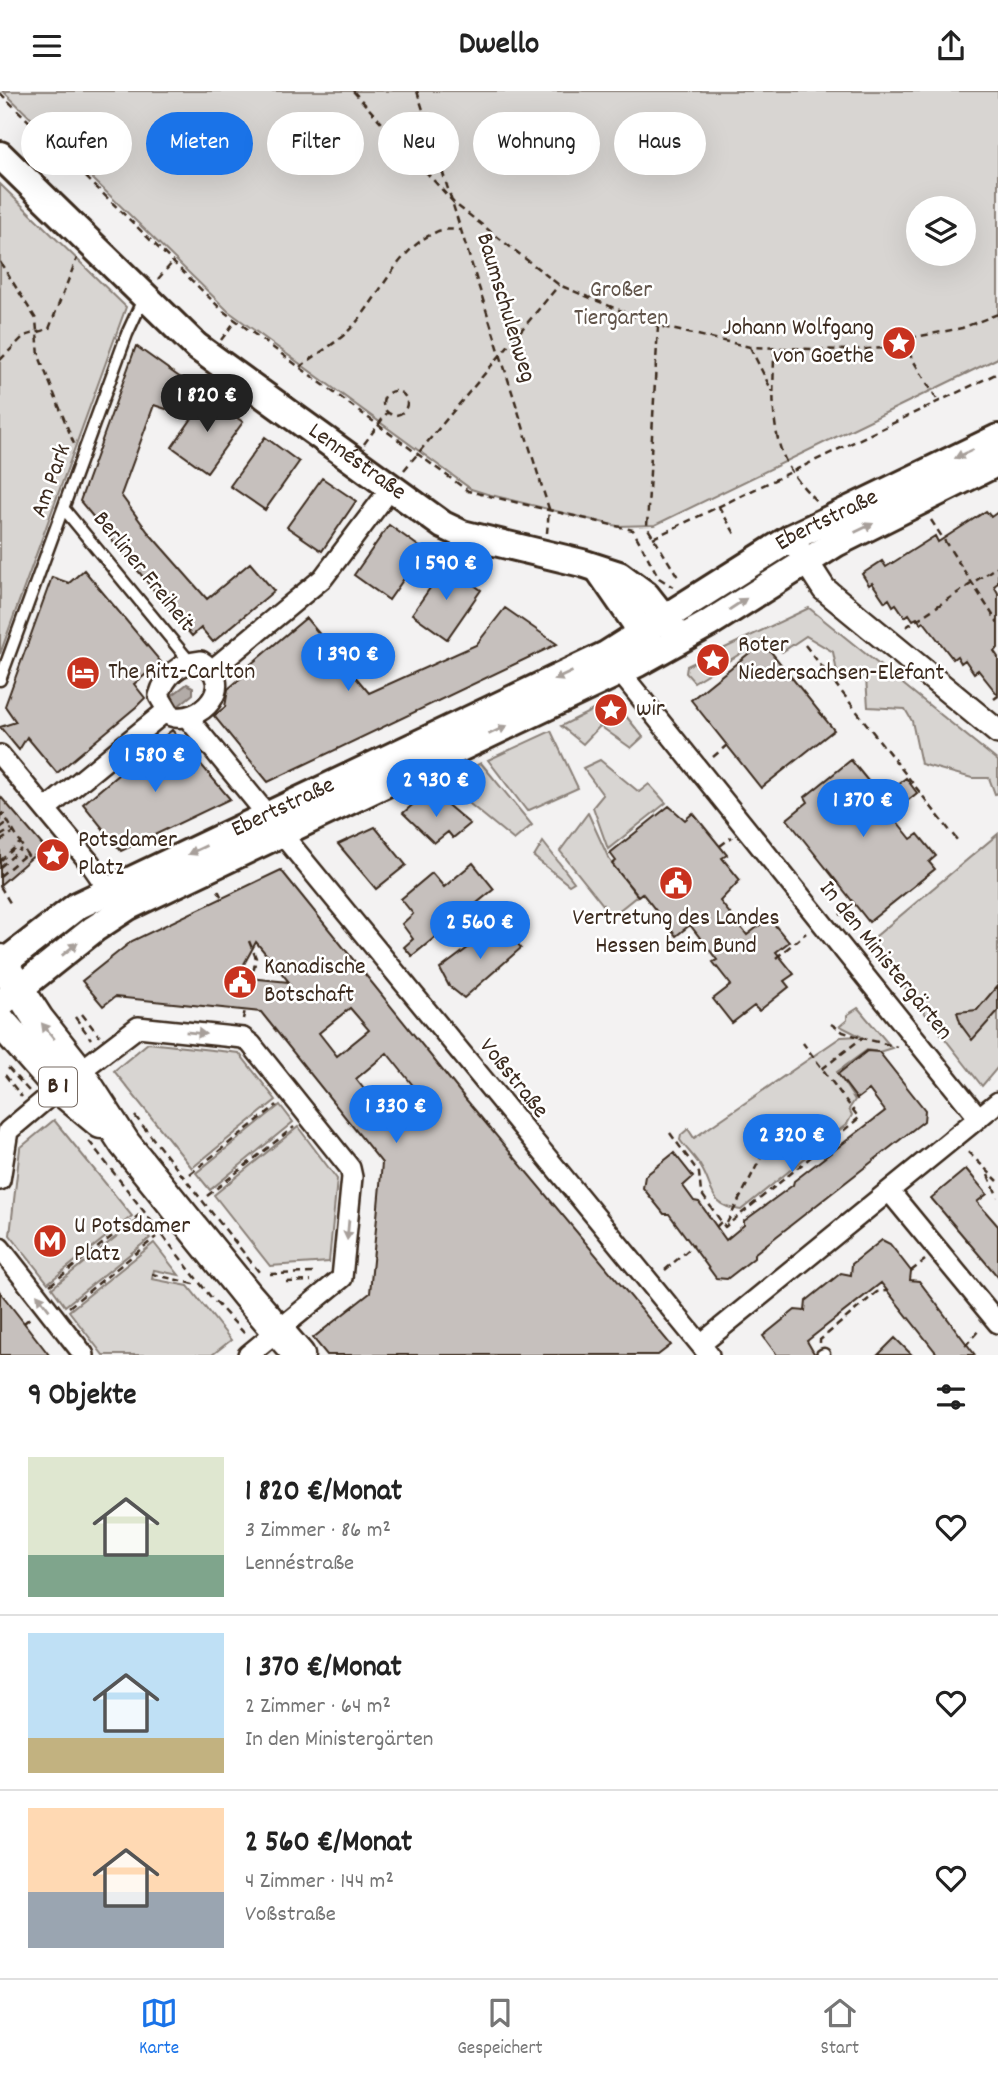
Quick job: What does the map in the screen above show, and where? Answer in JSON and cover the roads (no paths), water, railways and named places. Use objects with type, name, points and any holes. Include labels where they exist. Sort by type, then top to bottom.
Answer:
[{"type":"main road","name":"Lennéstraße","points":[[0,155],[149,289],[205,354],[396,482],[458,533],[619,575],[638,587],[661,636]]},
{"type":"main road","name":"Ebertstraße","points":[[274,824],[620,672],[661,636],[791,538],[998,438]]},
{"type":"main road","name":"Ebertstraße","points":[[116,900],[274,824],[606,655],[661,636],[998,462]]},
{"type":"main road","points":[[1,963],[76,907],[116,900]]},
{"type":"main road","points":[[9,997],[116,900]]},
{"type":"main road","name":"B 1","points":[[1,963],[9,997],[69,1080],[299,1355]]},
{"type":"main road","name":"B 1","points":[[0,1021],[69,1080]]},
{"type":"street","points":[[213,669],[323,578],[396,482]]},
{"type":"street","points":[[791,538],[824,589],[998,732]]},
{"type":"street","points":[[201,661],[213,669],[218,681],[215,694],[207,705],[179,719],[166,711],[159,696],[162,684],[171,673],[190,662],[201,661]]},
{"type":"street","name":"In den Ministergärten","points":[[620,672],[979,1118]]},
{"type":"street","points":[[46,809],[166,711]]},
{"type":"street","name":"Voßstraße","points":[[187,717],[705,1350]]},
{"type":"street","points":[[0,755],[46,809],[116,900]]},
{"type":"street","points":[[0,1180],[8,1131],[138,1027],[243,1038],[251,1044],[348,1165],[352,1177],[342,1278],[248,1355]]},
{"type":"street","points":[[705,1350],[998,1102]]},
{"type":"street","points":[[890,1192],[995,1320]]},
{"type":"street","points":[[0,1248],[84,1355]]},
{"type":"lane","name":"Am Park","points":[[0,680],[85,450],[149,289]]},
{"type":"lane","name":"Berliner Freiheit","points":[[64,509],[190,662]]},
{"type":"place","name":"Johann Wolfgang von Goethe","points":[[899,343]]},
{"type":"place","name":"Roter Niedersachsen-Elefant","points":[[713,660]]},
{"type":"place","name":"The Ritz-Carlton","points":[[83,673]]},
{"type":"place","name":"wir","points":[[611,710]]},
{"type":"place","name":"Potsdamer Platz","points":[[53,855]]},
{"type":"place","name":"Vertretung des Landes Hessen beim Bund","points":[[676,883]]},
{"type":"place","name":"Kanadische Botschaft","points":[[240,982]]},
{"type":"place","name":"U Potsdamer Platz","points":[[50,1241]]},
{"type":"park label","name":"Großer Tiergarten","points":[[621,305]]}]
